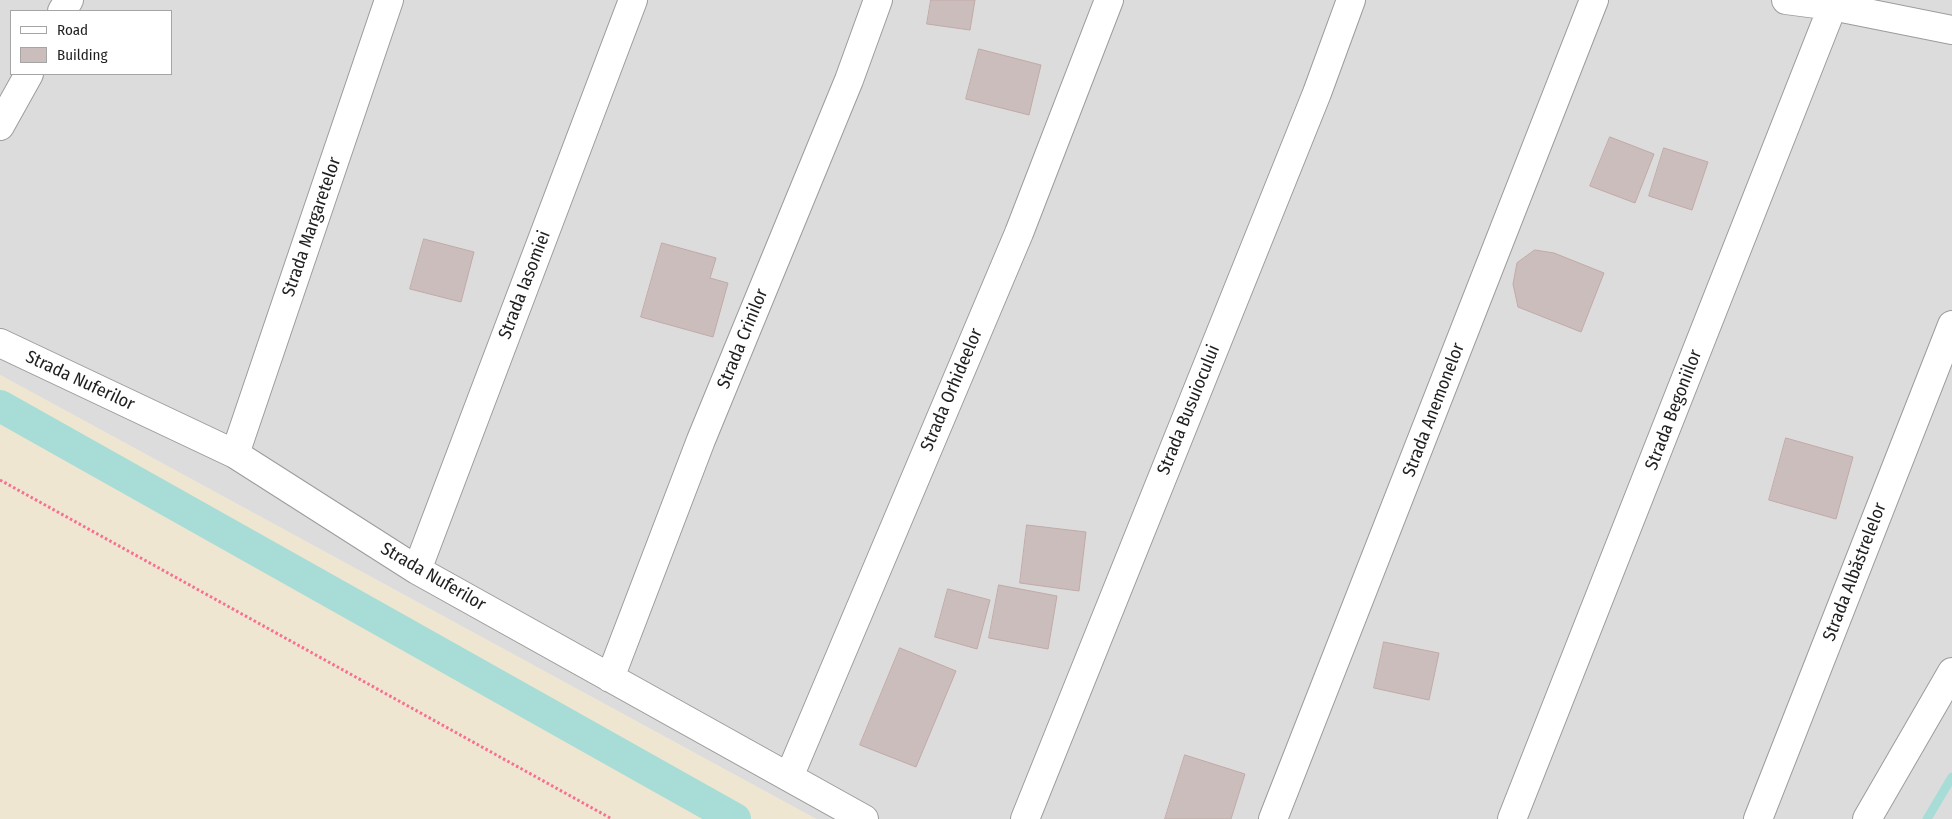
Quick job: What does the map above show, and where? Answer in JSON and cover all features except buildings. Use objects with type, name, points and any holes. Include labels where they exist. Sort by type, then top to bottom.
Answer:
[{"type":"street","name":"Strada Margaretelor","points":[[235,454],[389,0]]},
{"type":"street","name":"Strada Iasomiei","points":[[417,570],[633,0]]},
{"type":"street","name":"Strada Crinilor","points":[[610,678],[701,440],[849,80],[878,0]]},
{"type":"street","name":"Strada Orhideelor","points":[[789,777],[1019,234],[1109,0]]},
{"type":"street","name":"Strada Busuiocului","points":[[1025,819],[1317,93],[1351,0]]},
{"type":"street","name":"Strada Anemonelor","points":[[1274,819],[1594,0]]},
{"type":"street","points":[[1786,0],[1833,3],[1952,30]]},
{"type":"street","name":"Strada Begoniilor","points":[[1512,819],[1833,3]]},
{"type":"street","points":[[0,126],[27,75]]},
{"type":"street","name":"Strada Albăstrelelor","points":[[1758,819],[1952,325]]},
{"type":"street","name":"Strada Nuferilor","points":[[0,343],[235,454],[417,570],[864,819]]},
{"type":"street","points":[[1867,819],[1952,672]]},
{"type":"path","points":[[0,480],[612,819]]},
{"type":"shaded area","points":[[0,0],[1952,0],[1952,819],[816,819],[0,375]]},
{"type":"shaded area","points":[[0,375],[816,819],[0,819]]},
{"type":"waterway","points":[[0,406],[735,819]]},
{"type":"waterway","points":[[1927,819],[1952,777]]}]
